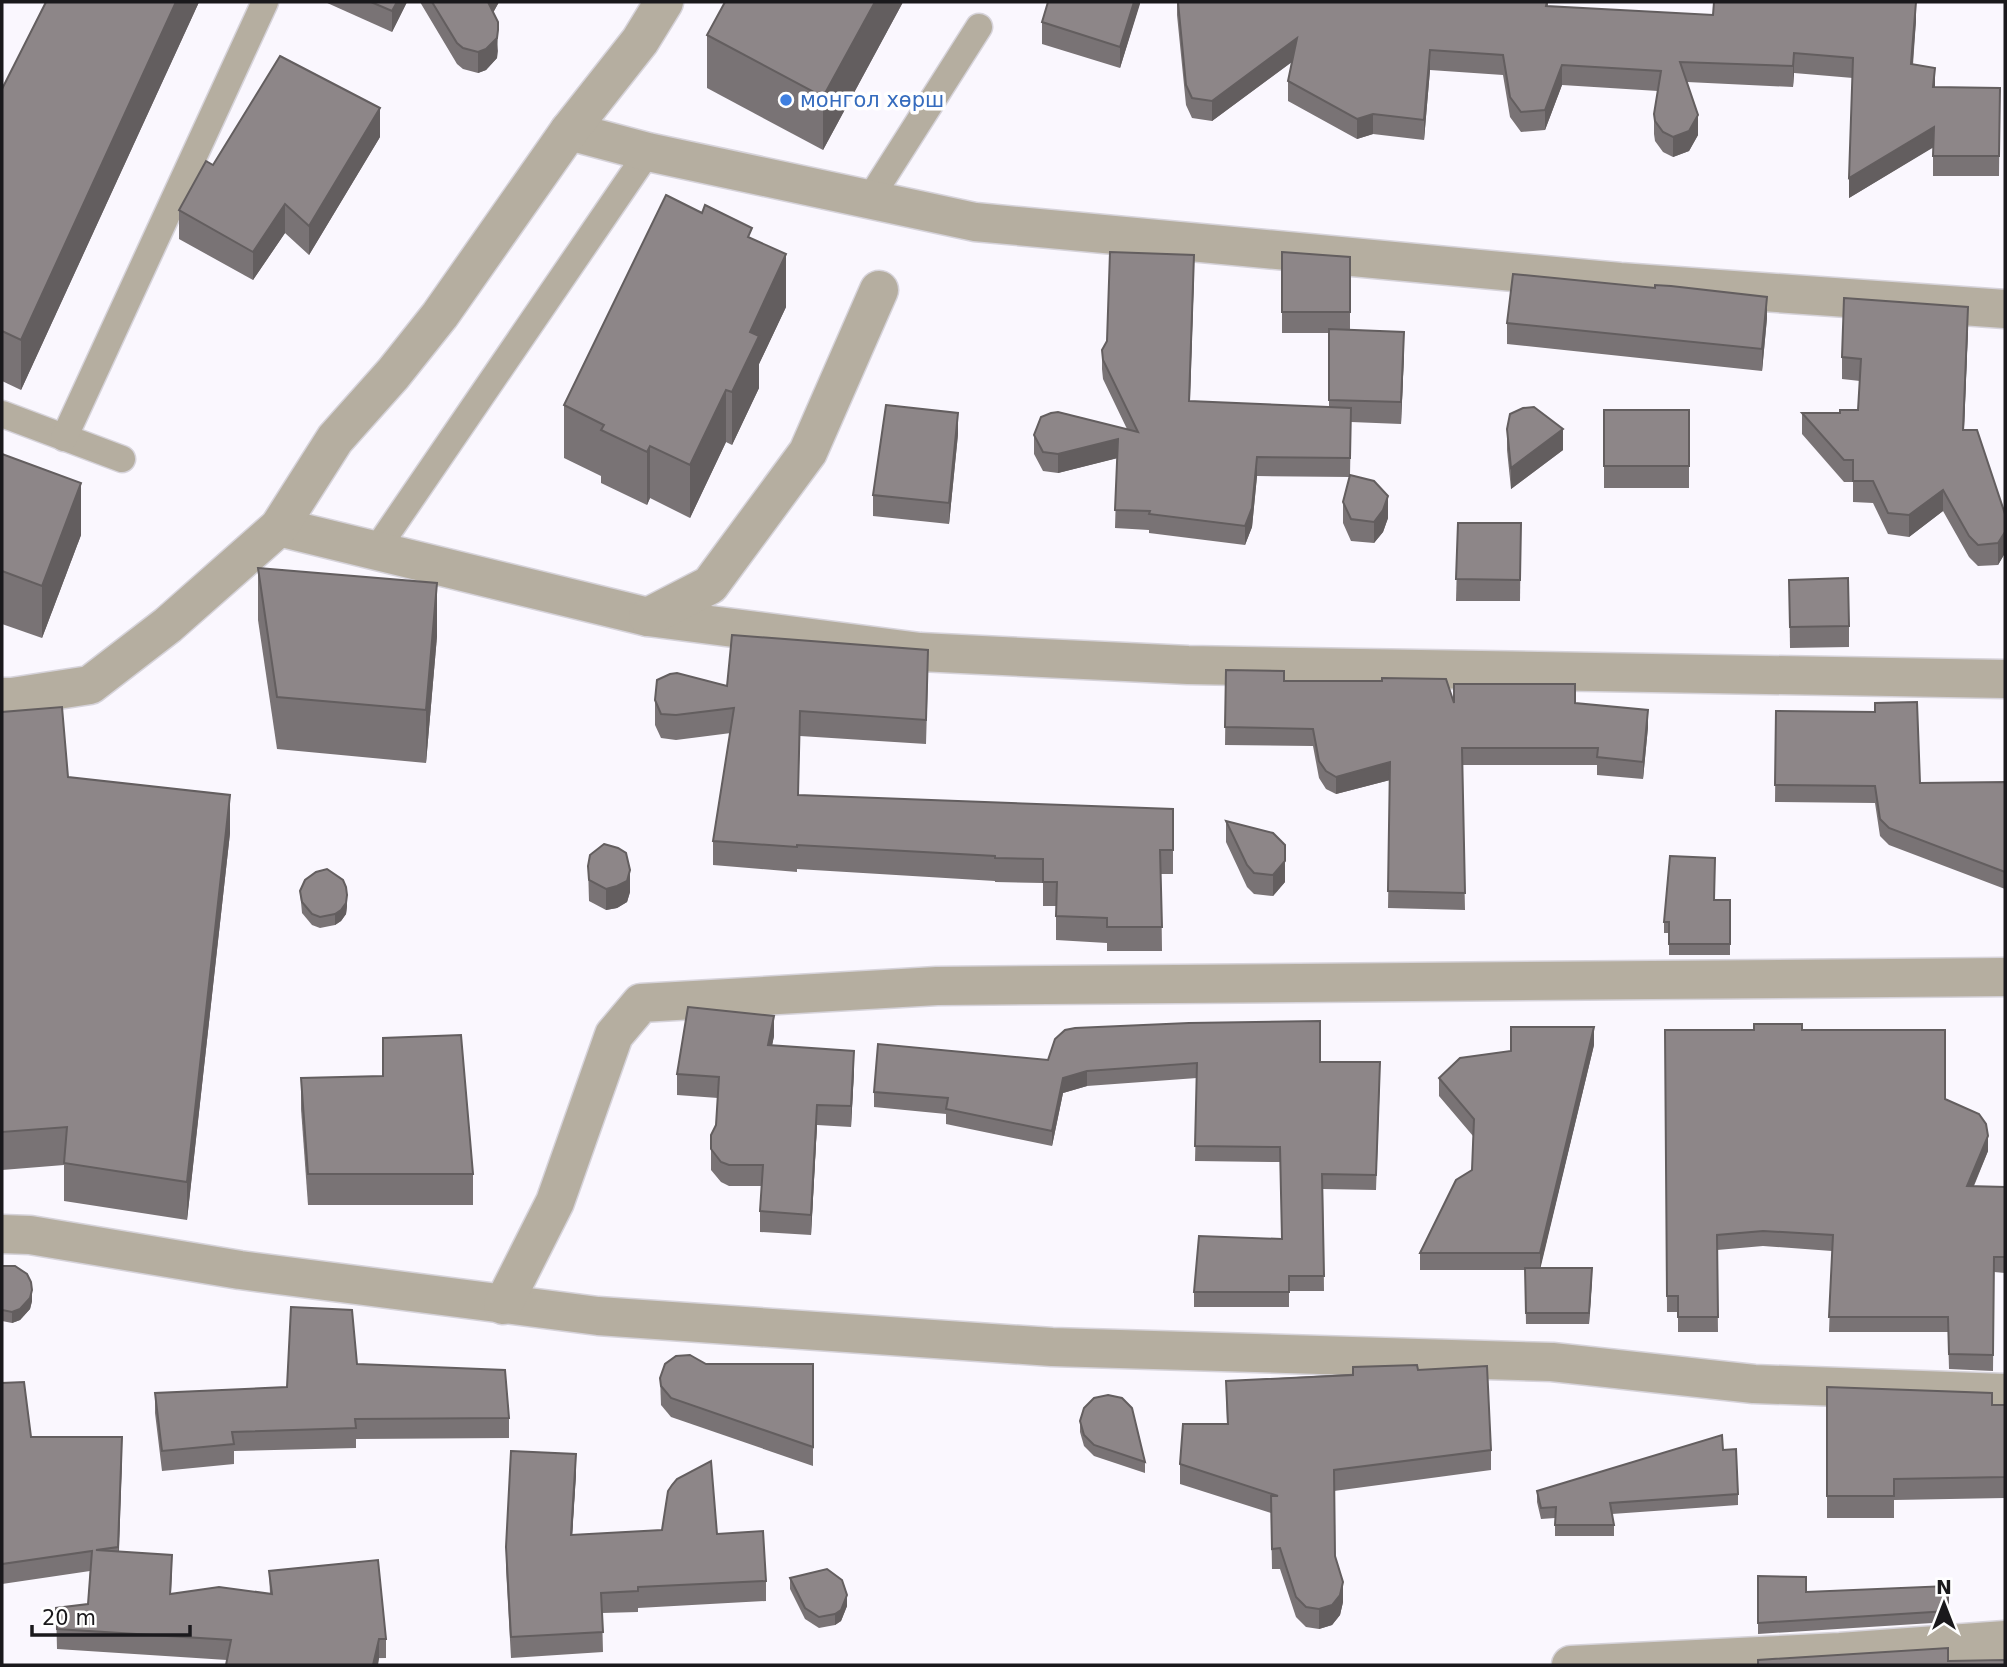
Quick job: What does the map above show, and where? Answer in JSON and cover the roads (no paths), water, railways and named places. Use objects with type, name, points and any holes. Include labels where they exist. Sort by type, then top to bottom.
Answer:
[{"type":"street","points":[[2,697],[90,685],[168,625],[279,527],[335,439],[393,374],[440,315],[569,131],[640,41],[664,2]]},
{"type":"street","points":[[569,131],[648,152],[975,222],[1620,282],[2005,309]]},
{"type":"street","points":[[648,617],[710,585],[808,452],[879,290]]},
{"type":"street","points":[[279,527],[648,617],[920,652],[1188,665],[2005,679]]},
{"type":"street","points":[[503,1305],[555,1202],[614,1035],[641,1003],[937,986],[2005,977]]},
{"type":"street","points":[[2,1234],[30,1235],[240,1270],[612,1317],[1052,1347],[1552,1362],[1754,1384],[2005,1393]]},
{"type":"street","points":[[1571,1665],[1840,1652],[2005,1640]]},
{"type":"lane","points":[[64,438],[265,2]]},
{"type":"lane","points":[[869,200],[979,27]]},
{"type":"lane","points":[[376,550],[648,152]]},
{"type":"lane","points":[[2,414],[122,459]]},
{"type":"place","name":"монгол хөрш","points":[[786,100]]}]
